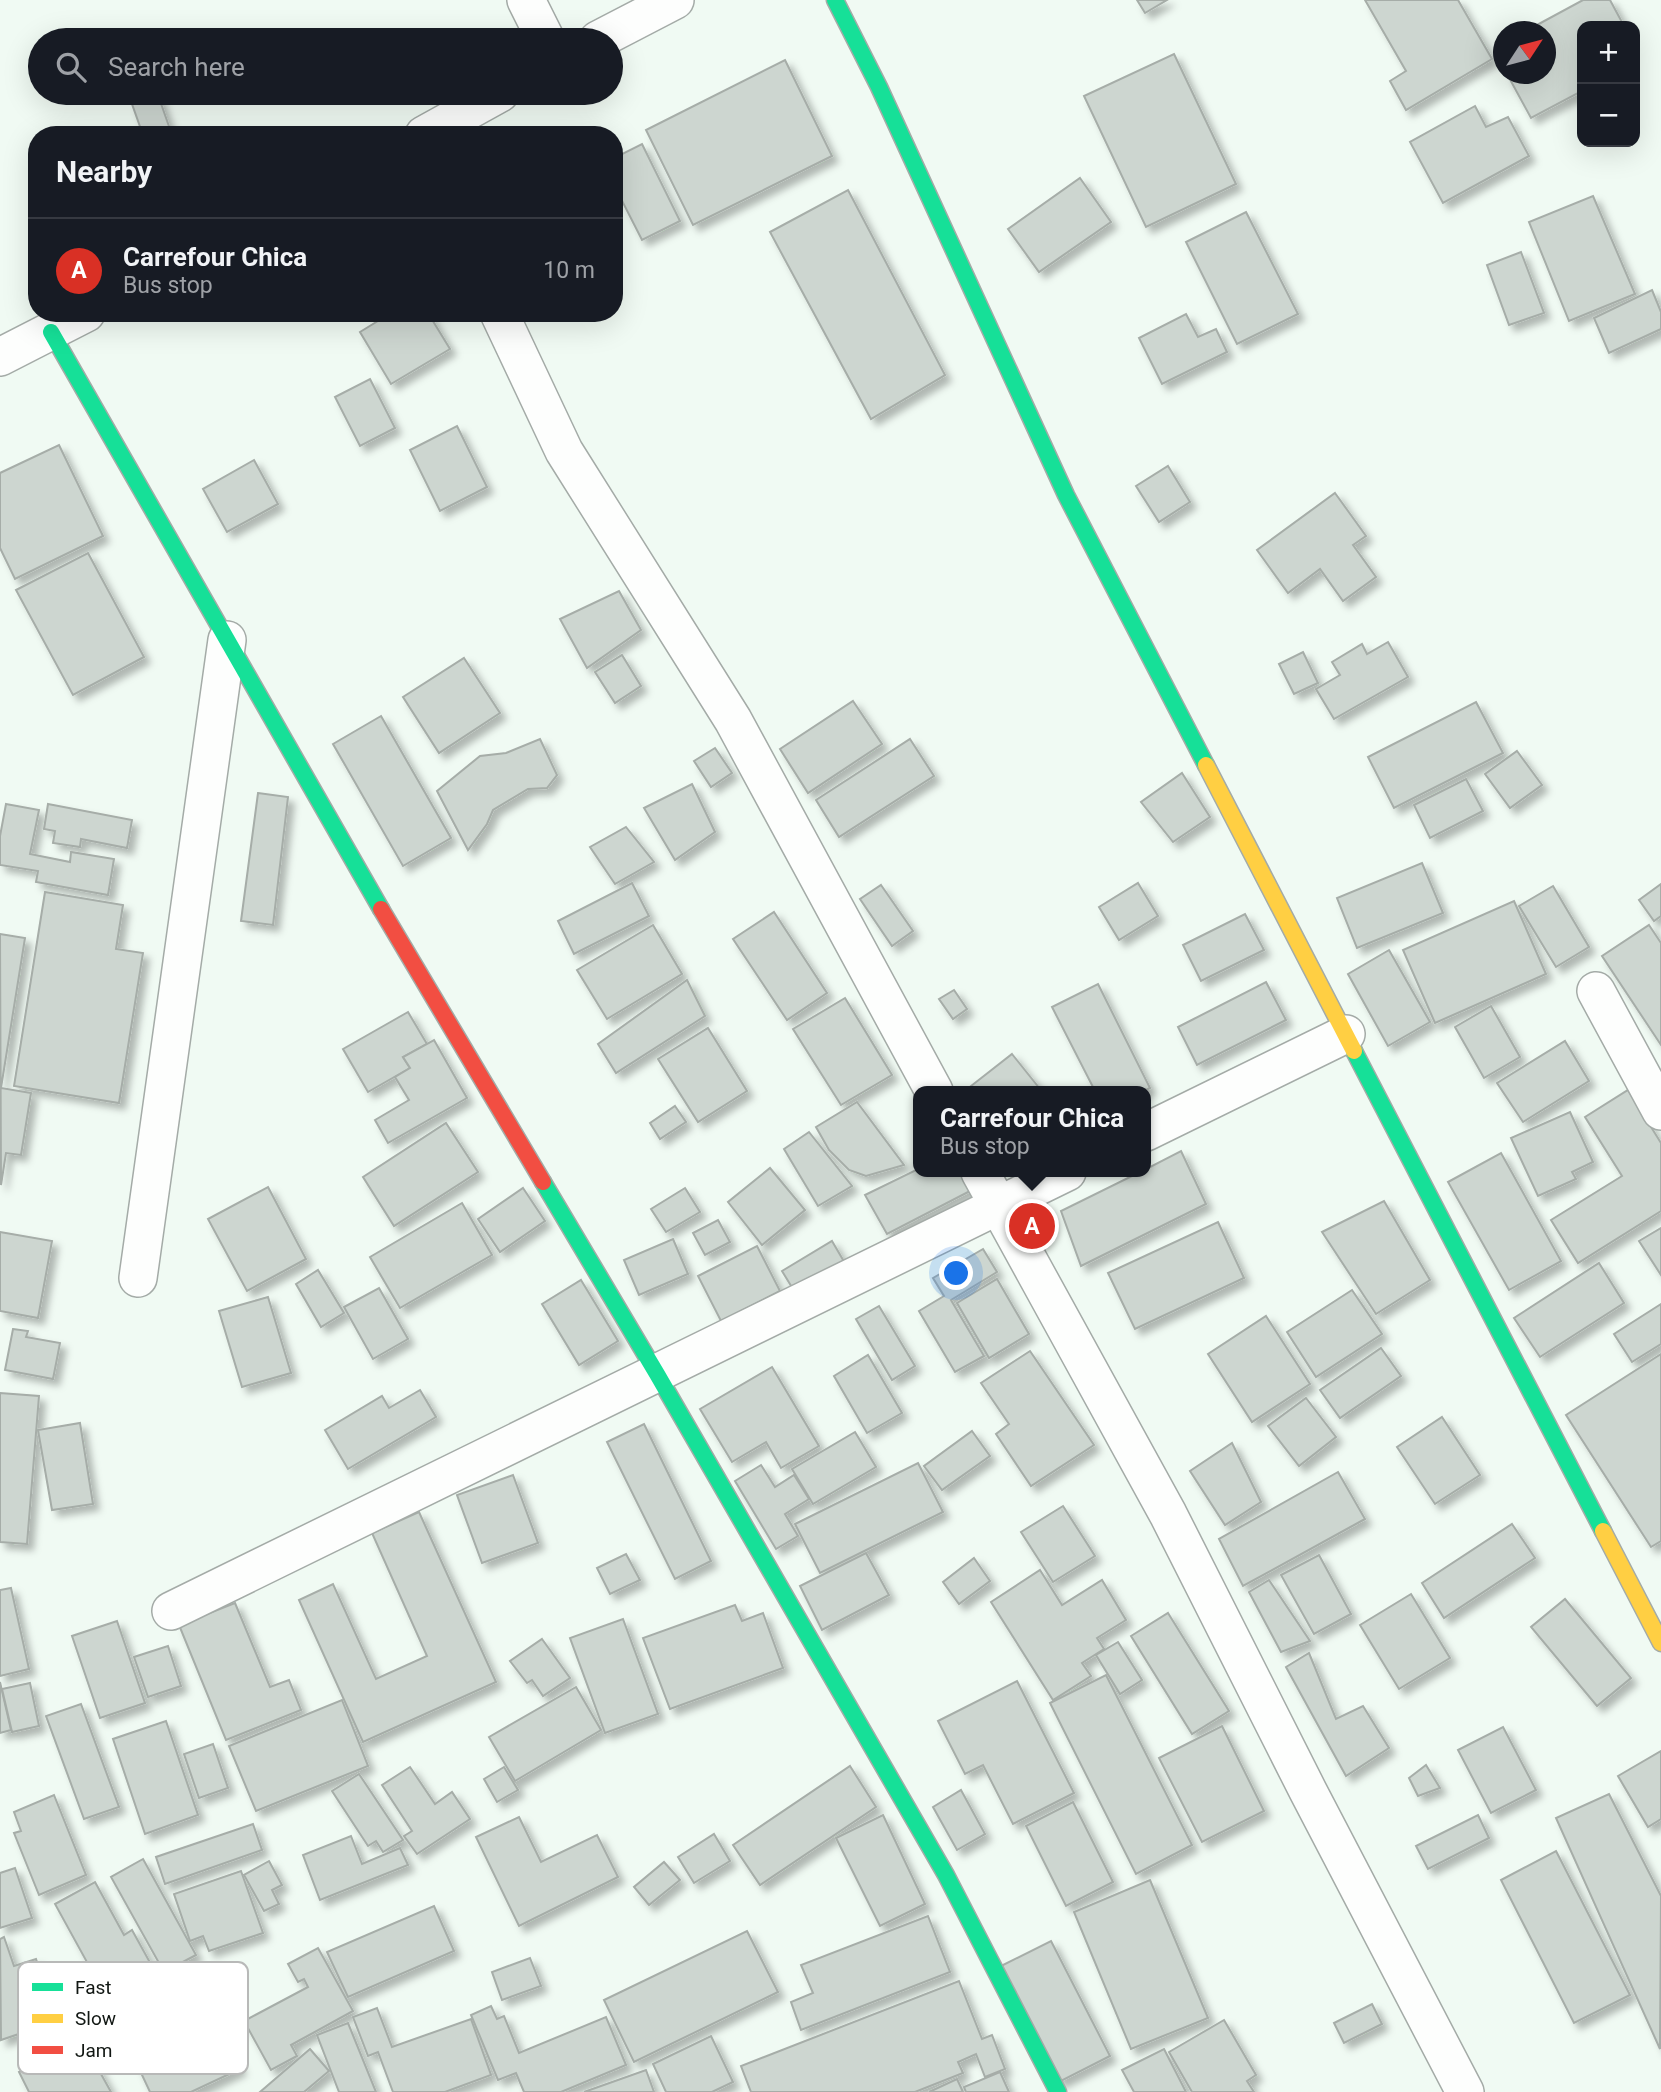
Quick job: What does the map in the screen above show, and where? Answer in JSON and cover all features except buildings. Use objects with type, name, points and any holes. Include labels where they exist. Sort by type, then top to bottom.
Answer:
[{"type":"street","points":[[526,0],[540,28]]},
{"type":"street","points":[[621,28],[675,0]]},
{"type":"street","points":[[835,0],[884,99],[1066,495],[1661,1643]]},
{"type":"street","points":[[440,126],[478,105]]},
{"type":"street","points":[[0,357],[69,322]]},
{"type":"street","points":[[503,322],[564,451],[733,720],[931,1086]]},
{"type":"street","points":[[51,332],[359,871],[657,1374],[946,1875],[1058,2092]]},
{"type":"street","points":[[138,1278],[227,640]]},
{"type":"street","points":[[1596,990],[1661,1111]]},
{"type":"street","points":[[1151,1130],[1346,1034]]},
{"type":"street","points":[[984,1177],[1168,1514],[1465,2092]]},
{"type":"street","points":[[171,1611],[1057,1177]]},
{"type":"traffic: fast","points":[[835,0],[879,87],[1066,495],[1206,765]]},
{"type":"traffic: fast","points":[[51,332],[381,909]]},
{"type":"traffic: fast","points":[[1354,1051],[1603,1531]]},
{"type":"traffic: fast","points":[[543,1182],[946,1875],[1058,2092]]},
{"type":"traffic: slow","points":[[1206,765],[1354,1051]]},
{"type":"traffic: slow","points":[[1603,1531],[1661,1643]]},
{"type":"traffic: jam","points":[[381,909],[543,1182]]},
{"type":"place","name":"Carrefour Chica","points":[[1032,1226]]}]
